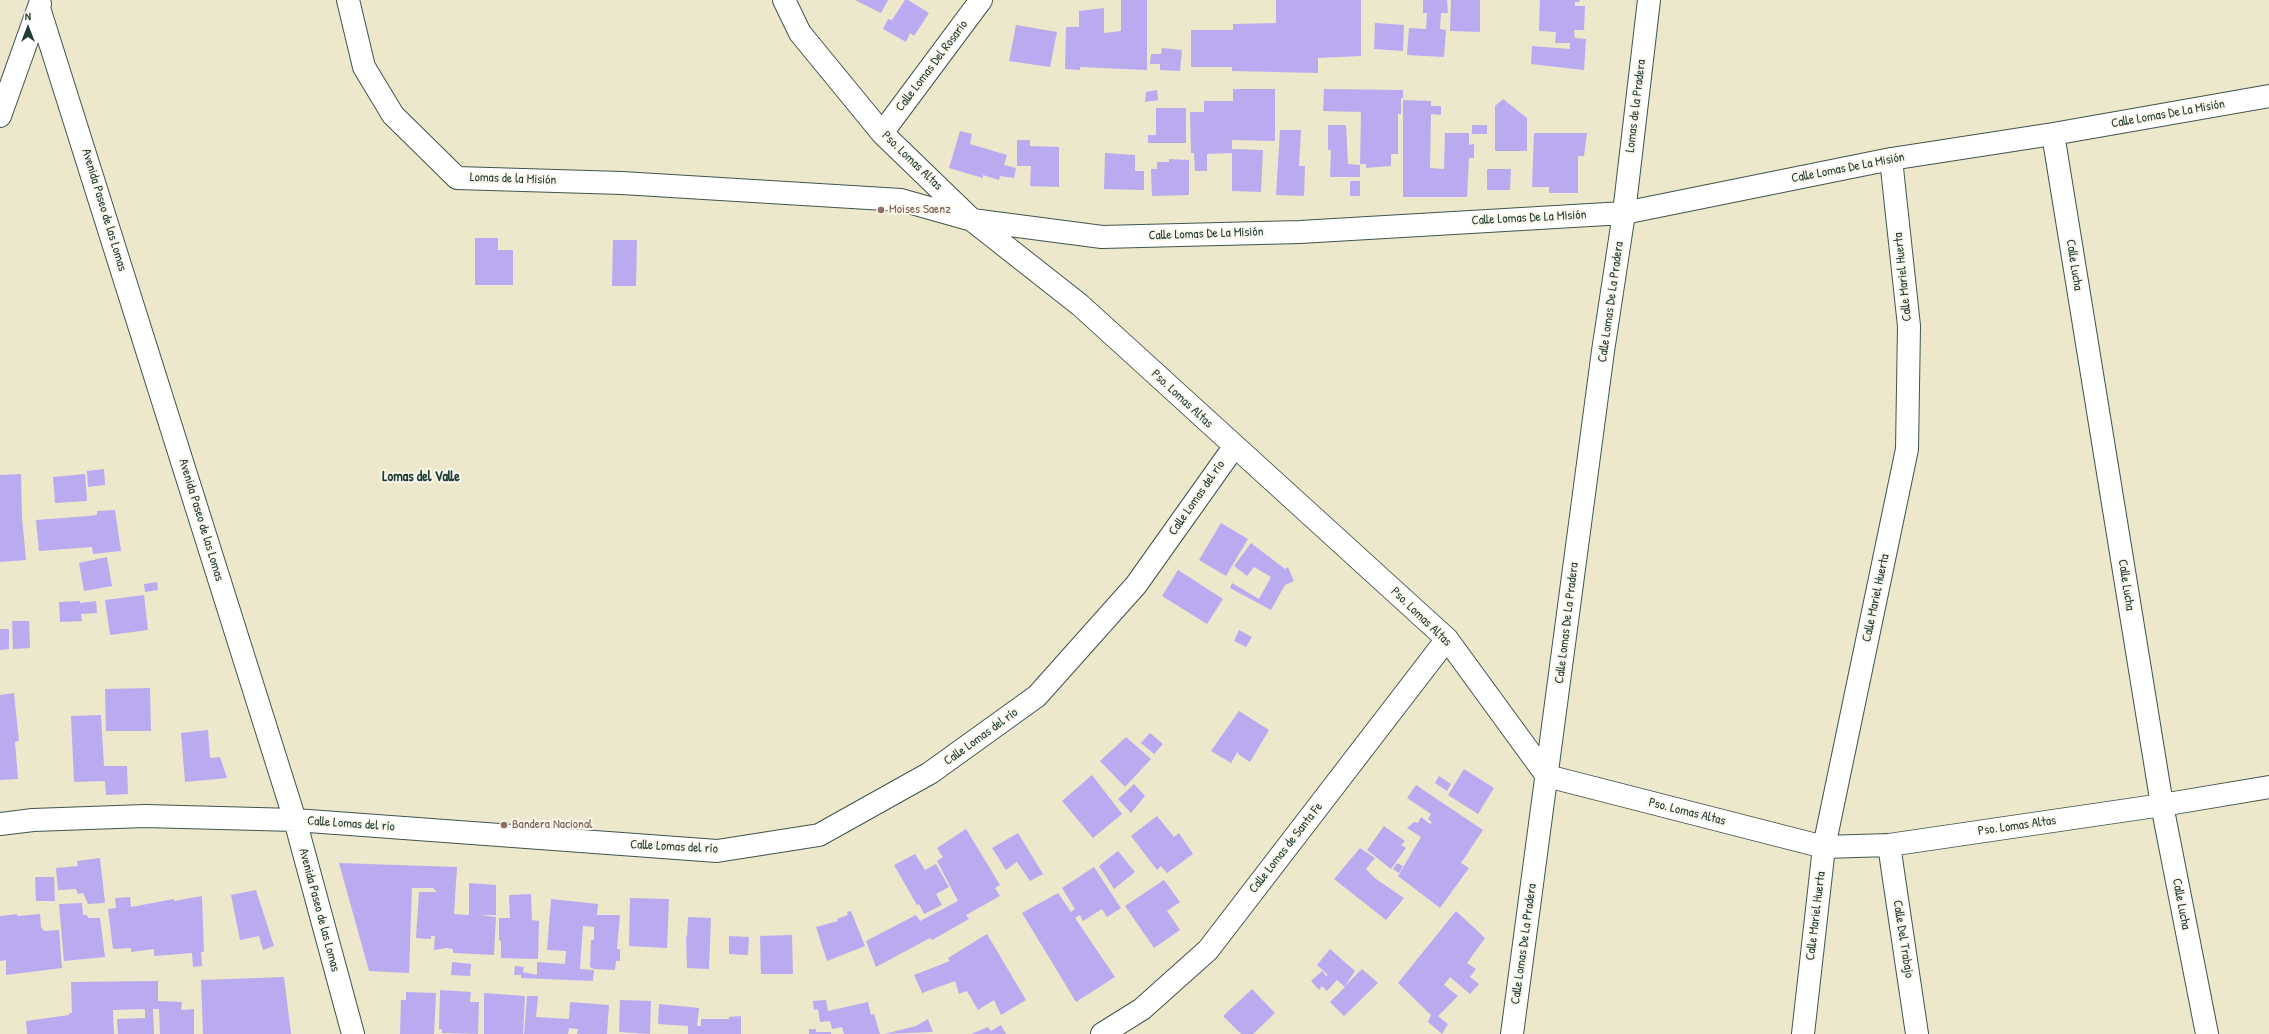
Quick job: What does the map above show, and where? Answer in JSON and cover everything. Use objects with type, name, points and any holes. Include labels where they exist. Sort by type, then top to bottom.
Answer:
[{"type":"street","name":"Lomas de la Misión","points":[[348,0],[364,67],[390,109],[457,178],[622,182],[783,193]]},
{"type":"street","name":"Pso. Lomas Altas","points":[[784,0],[800,33],[882,133],[972,220],[1080,306],[1447,639],[1547,776],[1824,847],[1888,845],[2162,805],[2269,787]]},
{"type":"street","name":"Calle Lomas Del Rosario","points":[[882,133],[981,0]]},
{"type":"street","name":"Lomas de la Pradera","points":[[1624,213],[1649,0]]},
{"type":"street","name":"Avenida Paseo de las Lomas","points":[[0,116],[7,79],[40,4]]},
{"type":"street","name":"Avenida Paseo de las Lomas","points":[[40,4],[295,820],[353,1034]]},
{"type":"street","name":"Calle Lomas De La Misión","points":[[783,193],[901,200],[972,220],[1102,237],[1300,232],[1624,213],[1890,159],[2053,134],[2269,96]]},
{"type":"street","name":"Calle Lucha","points":[[2053,134],[2162,805],[2207,1034]]},
{"type":"street","name":"Calle Mariel Huerta","points":[[1803,1034],[1824,847],[1907,449],[1909,326],[1890,159]]},
{"type":"street","name":"Calle Lomas De La Pradera","points":[[1512,1034],[1602,359],[1624,213]]},
{"type":"street","name":"Calle Lomas del río","points":[[0,824],[33,820],[145,816],[295,820],[717,851],[819,835],[930,774],[1037,696],[1136,585],[1234,447]]},
{"type":"street","name":"Calle Lomas de Santa Fe","points":[[1102,1034],[1142,1009],[1208,950],[1447,639]]},
{"type":"street","name":"Calle Del Trabajo","points":[[1888,845],[1917,1034]]},
{"type":"building","points":[[855,0],[888,0],[881,13]]},
{"type":"building","points":[[905,0],[908,0],[929,13],[914,36],[910,33],[906,42],[883,29],[888,19],[892,20]]},
{"type":"building","points":[[1121,0],[1147,0],[1147,70],[1080,67],[1080,70],[1065,69],[1066,27],[1079,27],[1079,11],[1104,8],[1104,33],[1121,31]]},
{"type":"building","points":[[1276,0],[1361,0],[1361,56],[1318,58],[1318,73],[1232,71],[1232,67],[1191,67],[1191,30],[1233,30],[1233,24],[1276,23]]},
{"type":"building","points":[[1423,0],[1447,0],[1448,13],[1441,13],[1440,29],[1446,30],[1444,57],[1407,55],[1409,28],[1426,29],[1427,13],[1423,13]]},
{"type":"building","points":[[1451,0],[1480,0],[1480,32],[1450,31]]},
{"type":"building","points":[[1540,0],[1580,0],[1579,2],[1575,2],[1575,6],[1585,6],[1584,30],[1574,30],[1575,38],[1586,39],[1584,70],[1531,64],[1532,46],[1570,49],[1570,43],[1555,43],[1556,32],[1539,31]]},
{"type":"building","points":[[1375,23],[1404,25],[1403,51],[1374,49]]},
{"type":"building","points":[[1016,25],[1057,32],[1050,67],[1009,61]]},
{"type":"building","points":[[1162,48],[1182,50],[1180,71],[1160,70],[1160,64],[1150,64],[1151,54],[1161,54]]},
{"type":"building","points":[[1233,89],[1275,89],[1275,141],[1232,140],[1232,149],[1263,150],[1261,192],[1232,191],[1232,153],[1207,154],[1207,171],[1195,171],[1194,153],[1191,153],[1190,112],[1204,112],[1204,101],[1233,101]]},
{"type":"building","points":[[1324,89],[1403,90],[1403,98],[1401,98],[1401,114],[1398,114],[1398,154],[1391,154],[1391,166],[1366,168],[1366,164],[1360,164],[1361,112],[1323,111]]},
{"type":"building","points":[[1157,90],[1158,100],[1145,102],[1146,92]]},
{"type":"building","points":[[1503,99],[1527,118],[1527,151],[1495,151],[1495,106]]},
{"type":"building","points":[[1403,100],[1431,101],[1431,106],[1441,106],[1441,115],[1431,114],[1430,168],[1444,169],[1445,133],[1469,133],[1469,145],[1474,144],[1474,158],[1469,158],[1467,197],[1403,197]]},
{"type":"building","points":[[1156,108],[1186,108],[1186,143],[1148,143],[1148,135],[1156,135]]},
{"type":"building","points":[[1328,125],[1346,125],[1348,164],[1360,165],[1360,177],[1330,177],[1331,150],[1328,150]]},
{"type":"building","points":[[1472,125],[1487,125],[1487,134],[1472,134]]},
{"type":"building","points":[[1280,130],[1301,130],[1299,166],[1305,166],[1304,196],[1276,195]]},
{"type":"building","points":[[960,131],[972,134],[970,144],[1007,155],[1004,165],[1016,168],[1014,178],[1000,176],[999,180],[983,175],[983,178],[949,168]]},
{"type":"building","points":[[1534,133],[1587,133],[1584,156],[1578,156],[1578,193],[1549,193],[1549,187],[1532,187]]},
{"type":"building","points":[[1017,140],[1030,140],[1030,146],[1059,147],[1059,187],[1030,186],[1031,166],[1017,166]]},
{"type":"building","points":[[1105,153],[1135,155],[1135,171],[1144,171],[1144,190],[1104,189]]},
{"type":"building","points":[[1169,159],[1189,160],[1189,195],[1152,196],[1151,169],[1157,169],[1157,162],[1169,162]]},
{"type":"building","points":[[1487,169],[1511,169],[1510,190],[1487,190]]},
{"type":"building","points":[[1350,181],[1360,181],[1360,196],[1350,196]]},
{"type":"building","points":[[475,238],[498,238],[498,250],[513,250],[513,285],[475,285]]},
{"type":"building","points":[[613,240],[637,240],[636,286],[612,286]]},
{"type":"building","points":[[104,469],[105,485],[88,487],[87,471]]},
{"type":"building","points":[[21,474],[22,517],[26,560],[0,562],[0,475]]},
{"type":"building","points":[[85,474],[87,501],[55,503],[53,477]]},
{"type":"building","points":[[115,510],[121,551],[93,554],[92,547],[39,551],[36,520],[97,515],[97,511]]},
{"type":"building","points":[[1221,523],[1248,539],[1226,576],[1199,560]]},
{"type":"building","points":[[1251,543],[1285,569],[1288,567],[1294,581],[1285,585],[1271,610],[1230,588],[1232,583],[1259,599],[1271,577],[1254,567],[1247,576],[1234,566]]},
{"type":"building","points":[[107,557],[112,586],[84,591],[79,563]]},
{"type":"building","points":[[1178,570],[1223,599],[1207,624],[1162,596]]},
{"type":"building","points":[[157,582],[158,590],[145,592],[144,584]]},
{"type":"building","points":[[144,595],[148,630],[110,635],[105,600]]},
{"type":"building","points":[[80,601],[80,603],[96,601],[97,613],[81,614],[82,621],[60,622],[59,602]]},
{"type":"building","points":[[12,621],[29,621],[30,648],[13,649]]},
{"type":"building","points":[[0,629],[9,629],[9,649],[0,650]]},
{"type":"building","points":[[1239,630],[1252,637],[1246,647],[1234,641]]},
{"type":"building","points":[[150,688],[151,731],[106,731],[105,689]]},
{"type":"building","points":[[14,693],[19,741],[15,742],[18,779],[0,780],[0,695]]},
{"type":"building","points":[[1239,711],[1269,730],[1250,762],[1238,754],[1238,751],[1231,763],[1211,751]]},
{"type":"building","points":[[101,715],[104,766],[127,766],[128,794],[106,795],[105,781],[74,782],[71,716]]},
{"type":"building","points":[[208,730],[210,758],[220,757],[227,778],[185,782],[181,733]]},
{"type":"building","points":[[1150,733],[1163,744],[1154,754],[1141,743]]},
{"type":"building","points":[[1126,737],[1151,759],[1125,787],[1100,761]]},
{"type":"building","points":[[1464,769],[1494,788],[1478,814],[1448,795]]},
{"type":"building","points":[[1092,775],[1122,814],[1093,838],[1062,801]]},
{"type":"building","points":[[1439,776],[1451,784],[1447,791],[1435,783]]},
{"type":"building","points":[[1134,784],[1145,796],[1131,813],[1118,799]]},
{"type":"building","points":[[1416,785],[1483,830],[1461,863],[1469,868],[1440,908],[1398,876],[1421,837],[1407,828],[1414,822],[1418,823],[1421,817],[1430,824],[1432,822],[1428,819],[1431,814],[1407,798]]},
{"type":"building","points":[[1157,816],[1174,837],[1179,833],[1193,854],[1167,873],[1161,866],[1157,870],[1131,836]]},
{"type":"building","points":[[1384,826],[1405,841],[1401,845],[1406,848],[1391,869],[1367,850]]},
{"type":"building","points":[[966,829],[1000,885],[995,888],[1000,896],[966,915],[969,919],[932,940],[930,938],[876,967],[866,941],[916,915],[920,921],[958,901],[937,861],[943,857],[937,848]]},
{"type":"building","points":[[1018,833],[1043,874],[1030,881],[1017,862],[1006,870],[992,848]]},
{"type":"building","points":[[1360,848],[1375,858],[1366,869],[1376,879],[1404,898],[1386,920],[1334,879]]},
{"type":"building","points":[[1118,851],[1135,872],[1114,889],[1099,866]]},
{"type":"building","points":[[915,854],[925,870],[936,864],[949,887],[936,894],[942,905],[924,914],[919,904],[917,905],[894,865]]},
{"type":"building","points":[[100,858],[105,903],[88,904],[83,893],[78,894],[76,889],[58,890],[56,868],[78,866],[77,861]]},
{"type":"building","points":[[339,863],[457,867],[454,914],[469,915],[469,883],[496,885],[496,915],[480,915],[496,917],[494,955],[453,953],[453,949],[447,948],[434,950],[435,936],[431,936],[431,939],[416,938],[419,892],[437,892],[433,888],[412,888],[409,973],[369,971]]},
{"type":"building","points":[[1397,863],[1403,866],[1399,873],[1393,869]]},
{"type":"building","points":[[1094,867],[1121,908],[1107,917],[1102,909],[1083,921],[1080,915],[1075,918],[1115,977],[1076,1002],[1022,913],[1058,893],[1071,912],[1075,909],[1062,888]]},
{"type":"building","points":[[35,877],[54,877],[55,901],[36,901]]},
{"type":"building","points":[[1164,880],[1180,902],[1167,911],[1180,930],[1154,948],[1125,906]]},
{"type":"building","points":[[256,890],[274,946],[263,950],[259,936],[240,940],[231,895]]},
{"type":"building","points":[[531,894],[532,920],[539,921],[538,959],[501,958],[499,918],[510,918],[509,895]]},
{"type":"building","points":[[202,896],[204,952],[201,952],[202,966],[193,967],[192,953],[154,956],[154,949],[131,952],[131,948],[113,949],[108,909],[116,908],[115,898],[130,897],[131,907],[174,899],[174,901]]},
{"type":"building","points":[[630,898],[669,899],[667,948],[629,946]]},
{"type":"building","points":[[551,899],[598,904],[597,915],[620,915],[617,949],[620,949],[620,961],[616,961],[615,970],[594,969],[590,967],[591,940],[594,940],[594,927],[583,926],[580,969],[594,970],[593,981],[521,978],[521,975],[514,975],[515,966],[524,967],[523,972],[537,975],[537,962],[565,964],[566,951],[547,950]]},
{"type":"building","points":[[82,903],[83,915],[87,915],[88,918],[100,918],[105,957],[64,961],[59,904]]},
{"type":"building","points":[[851,911],[865,946],[827,961],[816,927],[838,921],[837,919],[848,915],[847,912]]},
{"type":"building","points":[[1456,911],[1485,938],[1467,963],[1476,969],[1470,977],[1479,984],[1470,994],[1450,977],[1444,985],[1458,996],[1438,1016],[1448,1024],[1442,1034],[1428,1022],[1431,1015],[1398,983]]},
{"type":"building","points":[[17,914],[17,916],[40,914],[41,927],[44,931],[59,930],[62,968],[6,975],[6,960],[0,961],[0,916]]},
{"type":"building","points":[[688,917],[711,918],[709,969],[687,968],[686,936],[687,937]]},
{"type":"building","points":[[987,934],[1026,1000],[1001,1015],[994,1000],[978,1010],[967,991],[959,994],[955,981],[922,993],[914,975],[950,961],[948,958]]},
{"type":"building","points":[[792,935],[793,974],[761,974],[760,936]]},
{"type":"building","points":[[729,936],[749,937],[748,955],[729,954]]},
{"type":"building","points":[[1330,949],[1355,971],[1345,986],[1362,969],[1378,983],[1344,1016],[1330,1002],[1345,987],[1337,980],[1327,991],[1322,986],[1319,990],[1311,981],[1322,971],[1326,976],[1328,975],[1317,965]]},
{"type":"building","points":[[452,962],[471,964],[470,976],[451,975]]},
{"type":"building","points":[[284,977],[291,1034],[203,1034],[201,980]]},
{"type":"building","points":[[158,981],[158,1001],[182,1002],[181,1010],[194,1009],[194,1034],[160,1034],[159,1009],[153,1009],[154,1034],[118,1034],[117,1019],[145,1018],[145,1009],[113,1010],[114,1034],[27,1034],[26,1021],[69,1015],[69,1013],[72,1013],[71,982]]},
{"type":"building","points":[[1252,989],[1275,1013],[1253,1034],[1241,1034],[1223,1016]]},
{"type":"building","points":[[440,990],[471,992],[470,1002],[479,1002],[478,1034],[442,1033],[442,1029],[439,1029]]},
{"type":"building","points":[[406,992],[436,993],[434,1034],[400,1034],[401,1000],[406,1000]]},
{"type":"building","points":[[484,993],[525,996],[523,1034],[484,1034]]},
{"type":"building","points":[[527,996],[538,996],[536,1017],[569,1019],[570,1002],[609,1005],[607,1034],[577,1034],[578,1029],[569,1028],[568,1034],[524,1034]]},
{"type":"building","points":[[620,1000],[651,1001],[650,1034],[619,1032]]},
{"type":"building","points":[[826,1000],[828,1011],[868,1002],[871,1015],[874,1014],[880,1034],[844,1034],[842,1027],[832,1029],[830,1021],[820,1022],[818,1009],[814,1010],[813,1001]]},
{"type":"building","points":[[659,1004],[699,1008],[697,1026],[701,1026],[701,1019],[729,1019],[729,1017],[741,1016],[741,1034],[688,1034],[688,1026],[658,1024]]},
{"type":"building","points":[[928,1019],[933,1032],[884,1034],[916,1026]]},
{"type":"building","points":[[1001,1025],[1006,1034],[971,1034],[988,1027],[991,1031]]},
{"type":"building","points":[[809,1029],[816,1029],[816,1032],[831,1032],[831,1034],[809,1034]]},
{"type":"place","name":"Moises Saenz","points":[[881,210]]},
{"type":"place","name":"Bandera Nacional","points":[[504,825]]},
{"type":"district","name":"Lomas del Valle","points":[[421,477]]}]
